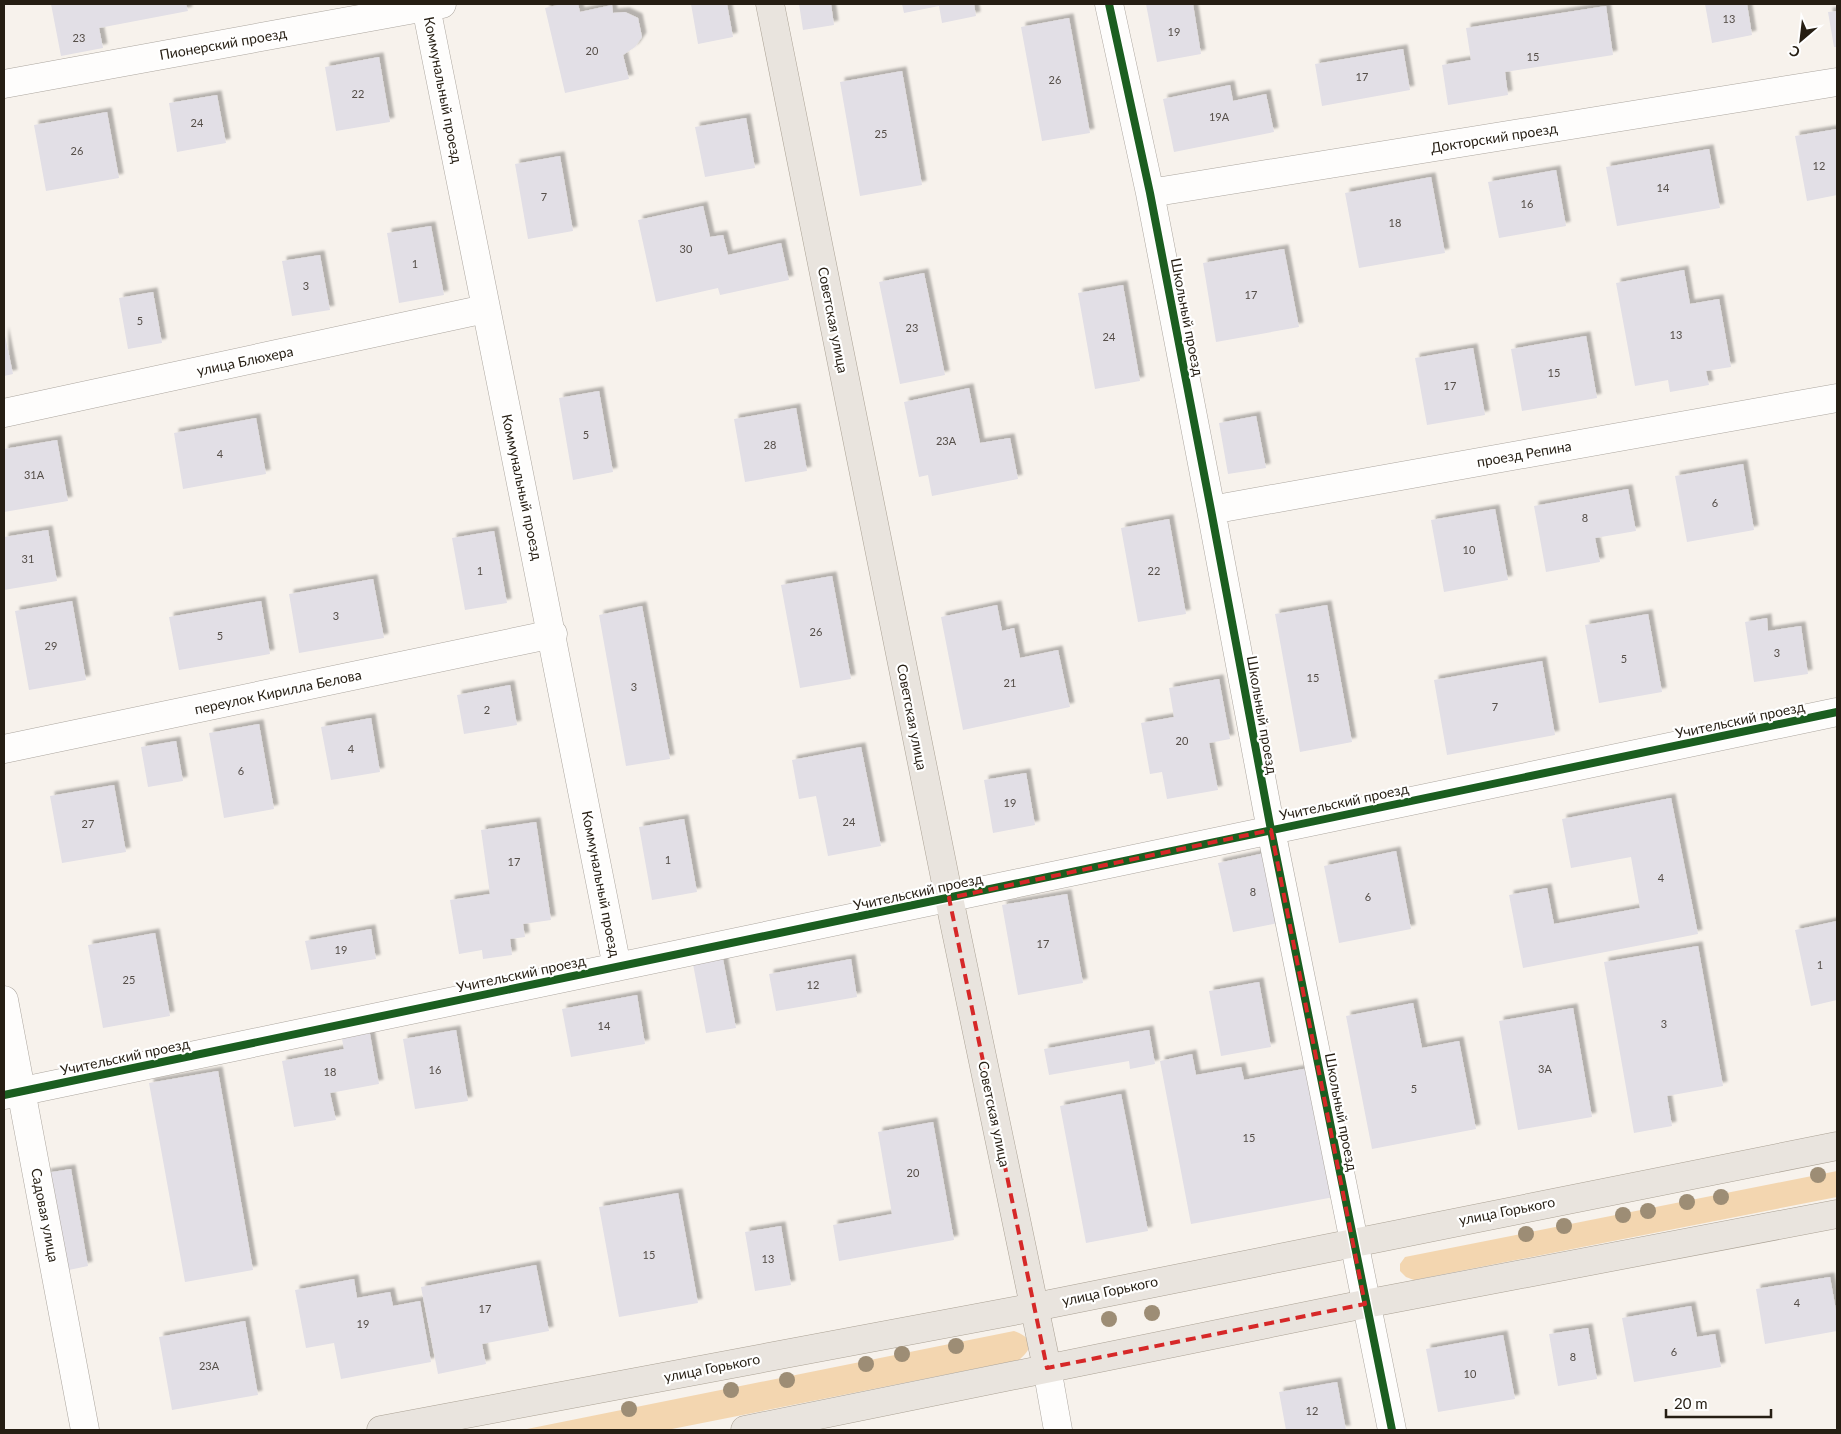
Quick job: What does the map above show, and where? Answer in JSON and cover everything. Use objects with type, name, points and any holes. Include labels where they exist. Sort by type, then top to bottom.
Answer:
[{"type":"main road","name":"Советская улица","points":[[770,4],[949,898],[1048,1368]]},
{"type":"main road","name":"улица Горького","points":[[381,1430],[1035,1307],[1837,1146]]},
{"type":"main road","points":[[745,1430],[1365,1304],[1837,1214]]},
{"type":"street","name":"Школьный проезд","points":[[1109,4],[1150,193],[1212,510],[1271,830],[1365,1304],[1392,1430]]},
{"type":"street","name":"Пионерский проезд","points":[[4,84],[434,5]]},
{"type":"street","name":"Коммунальный проезд","points":[[434,5],[485,310],[553,634],[617,967]]},
{"type":"street","name":"Докторский проезд","points":[[1150,193],[1837,82]]},
{"type":"street","name":"улица Блюхера","points":[[4,413],[485,310]]},
{"type":"street","name":"проезд Репина","points":[[1212,510],[1837,398]]},
{"type":"street","name":"переулок Кирилла Белова","points":[[4,749],[553,634]]},
{"type":"street","name":"Учительский проезд","points":[[12,1094],[1837,712]]},
{"type":"street","name":"Садовая улица","points":[[4,1000],[12,1094],[85,1430]]},
{"type":"street","name":"Советская улица","points":[[1048,1368],[1058,1430]]},
{"type":"highlighted area","points":[[1271,830],[1365,1304],[1047,1368],[949,898]]},
{"type":"shaded area","points":[[1837,1171],[1837,1197],[1414,1280],[1406,1277],[1400,1271],[1400,1264],[1405,1257]]},
{"type":"shaded area","points":[[1014,1331],[1025,1336],[1029,1343],[1027,1351],[1019,1360],[667,1430],[522,1430]]},
{"type":"building","points":[[51,4],[186,4],[188,11],[99,28],[103,48],[61,56]]},
{"type":"building","points":[[562,4],[578,4],[580,12],[612,5],[613,13],[625,12],[638,18],[642,37],[635,47],[623,55],[629,79],[565,93],[545,8]]},
{"type":"building","points":[[691,4],[727,4],[733,37],[698,44]]},
{"type":"building","points":[[799,4],[831,4],[834,25],[803,30]]},
{"type":"building","points":[[902,4],[974,4],[976,16],[942,23],[939,6],[904,13]]},
{"type":"building","points":[[1146,4],[1193,4],[1201,54],[1157,62]]},
{"type":"building","points":[[1705,4],[1747,4],[1752,35],[1712,43]]},
{"type":"building","points":[[1606,6],[1613,55],[1505,72],[1508,95],[1448,105],[1442,65],[1471,60],[1466,28]]},
{"type":"building","points":[[1837,11],[1837,47],[1834,47],[1828,12]]},
{"type":"building","points":[[1069,18],[1090,133],[1042,141],[1021,27]]},
{"type":"building","points":[[1403,49],[1410,90],[1322,106],[1315,64]]},
{"type":"building","points":[[379,57],[390,122],[336,131],[325,67]]},
{"type":"building","points":[[902,71],[922,185],[860,196],[840,82]]},
{"type":"building","points":[[1230,85],[1233,101],[1266,94],[1274,132],[1174,152],[1163,99]]},
{"type":"building","points":[[217,95],[226,143],[177,152],[169,103]]},
{"type":"building","points":[[107,112],[119,178],[46,191],[34,125]]},
{"type":"building","points":[[746,118],[755,168],[705,177],[695,127]]},
{"type":"building","points":[[1837,129],[1837,195],[1807,201],[1795,136]]},
{"type":"building","points":[[1709,149],[1720,208],[1617,226],[1606,167]]},
{"type":"building","points":[[560,156],[573,231],[528,239],[515,164]]},
{"type":"building","points":[[1556,170],[1566,226],[1499,238],[1488,182]]},
{"type":"building","points":[[1431,177],[1445,253],[1359,268],[1345,193]]},
{"type":"building","points":[[703,206],[710,237],[723,235],[728,255],[781,243],[789,280],[720,295],[718,288],[656,302],[638,220]]},
{"type":"building","points":[[431,226],[444,295],[399,303],[387,233]]},
{"type":"building","points":[[1284,249],[1299,327],[1216,342],[1203,263]]},
{"type":"building","points":[[320,255],[330,310],[292,316],[282,261]]},
{"type":"building","points":[[1684,270],[1690,304],[1719,299],[1731,367],[1706,371],[1709,385],[1670,392],[1668,380],[1635,386],[1616,283]]},
{"type":"building","points":[[924,273],[945,375],[900,384],[879,282]]},
{"type":"building","points":[[1123,285],[1140,381],[1095,389],[1078,293]]},
{"type":"building","points":[[153,292],[162,343],[128,349],[119,298]]},
{"type":"building","points":[[4,331],[13,374],[4,376]]},
{"type":"building","points":[[1586,336],[1597,398],[1522,411],[1511,349]]},
{"type":"building","points":[[1473,348],[1485,415],[1427,425],[1415,358]]},
{"type":"building","points":[[969,388],[980,443],[1010,438],[1018,479],[932,496],[928,475],[919,477],[904,402]]},
{"type":"building","points":[[599,391],[613,472],[573,480],[559,398]]},
{"type":"building","points":[[796,408],[807,471],[745,482],[734,419]]},
{"type":"building","points":[[1256,416],[1266,468],[1228,474],[1219,423]]},
{"type":"building","points":[[256,418],[266,474],[183,489],[174,433]]},
{"type":"building","points":[[57,440],[68,501],[4,512],[4,449]]},
{"type":"building","points":[[1743,464],[1754,530],[1687,542],[1675,476]]},
{"type":"building","points":[[1628,489],[1636,531],[1595,538],[1600,562],[1546,572],[1534,506]]},
{"type":"building","points":[[1495,509],[1508,580],[1444,592],[1431,520]]},
{"type":"building","points":[[1169,519],[1186,614],[1138,622],[1121,528]]},
{"type":"building","points":[[48,530],[57,581],[4,590],[4,537]]},
{"type":"building","points":[[494,531],[507,603],[465,610],[452,538]]},
{"type":"building","points":[[832,576],[851,679],[800,688],[781,585]]},
{"type":"building","points":[[373,579],[384,638],[299,653],[289,594]]},
{"type":"building","points":[[72,601],[86,680],[29,690],[15,611]]},
{"type":"building","points":[[261,601],[270,654],[179,670],[169,617]]},
{"type":"building","points":[[997,605],[1002,631],[1014,628],[1020,658],[1058,650],[1070,707],[963,730],[941,617]]},
{"type":"building","points":[[1327,605],[1352,742],[1300,752],[1275,614]]},
{"type":"building","points":[[642,606],[670,759],[626,766],[599,615]]},
{"type":"building","points":[[1648,614],[1662,692],[1599,703],[1585,625]]},
{"type":"building","points":[[1767,618],[1768,631],[1801,626],[1808,674],[1754,682],[1745,622]]},
{"type":"building","points":[[1542,661],[1555,735],[1447,755],[1434,680]]},
{"type":"building","points":[[1219,679],[1230,739],[1209,743],[1218,790],[1167,799],[1162,772],[1150,774],[1141,723],[1174,717],[1169,688]]},
{"type":"building","points":[[510,685],[517,725],[464,734],[457,695]]},
{"type":"building","points":[[371,718],[380,772],[331,780],[321,727]]},
{"type":"building","points":[[259,724],[274,809],[224,818],[209,733]]},
{"type":"building","points":[[176,741],[183,781],[148,787],[141,747]]},
{"type":"building","points":[[861,747],[881,846],[828,856],[816,796],[799,799],[792,760]]},
{"type":"building","points":[[1026,773],[1035,825],[993,833],[984,780]]},
{"type":"building","points":[[114,785],[126,852],[62,863],[50,796]]},
{"type":"building","points":[[1671,798],[1698,934],[1523,968],[1509,895],[1547,888],[1554,924],[1640,908],[1631,857],[1571,868],[1562,819]]},
{"type":"building","points":[[684,819],[697,892],[652,900],[639,827]]},
{"type":"building","points":[[536,822],[551,920],[523,924],[525,937],[510,939],[512,955],[483,959],[482,950],[459,954],[450,900],[490,894],[481,830]]},
{"type":"building","points":[[1274,851],[1288,921],[1233,932],[1218,863]]},
{"type":"building","points":[[1396,851],[1411,929],[1339,943],[1324,866]]},
{"type":"building","points":[[1067,894],[1083,983],[1018,995],[1002,905]]},
{"type":"building","points":[[1837,921],[1837,1000],[1811,1006],[1795,930]]},
{"type":"building","points":[[371,929],[376,959],[311,970],[305,941]]},
{"type":"building","points":[[155,933],[170,1016],[103,1028],[88,945]]},
{"type":"building","points":[[1698,946],[1723,1086],[1667,1096],[1672,1126],[1634,1133],[1604,962]]},
{"type":"building","points":[[723,959],[736,1028],[706,1033],[693,964]]},
{"type":"building","points":[[851,959],[857,997],[776,1011],[769,974]]},
{"type":"building","points":[[1259,982],[1271,1047],[1221,1056],[1209,991]]},
{"type":"building","points":[[637,995],[645,1044],[571,1057],[562,1009]]},
{"type":"building","points":[[1413,1003],[1422,1048],[1459,1041],[1476,1129],[1372,1149],[1346,1016]]},
{"type":"building","points":[[1573,1008],[1592,1117],[1518,1130],[1499,1021]]},
{"type":"building","points":[[368,1023],[379,1084],[330,1093],[336,1120],[294,1127],[282,1061],[344,1049],[340,1029]]},
{"type":"building","points":[[456,1030],[468,1101],[415,1109],[403,1039]]},
{"type":"building","points":[[1149,1030],[1155,1064],[1130,1069],[1129,1061],[1049,1075],[1044,1049]]},
{"type":"building","points":[[1192,1054],[1196,1075],[1241,1067],[1244,1080],[1309,1068],[1334,1197],[1191,1224],[1160,1061]]},
{"type":"building","points":[[218,1071],[253,1270],[185,1282],[149,1083]]},
{"type":"building","points":[[1121,1094],[1148,1231],[1086,1243],[1060,1106]]},
{"type":"building","points":[[933,1122],[954,1240],[839,1261],[833,1225],[892,1214],[878,1132]]},
{"type":"building","points":[[71,1169],[88,1266],[64,1271],[46,1173]]},
{"type":"building","points":[[678,1193],[698,1303],[619,1317],[599,1207]]},
{"type":"building","points":[[781,1226],[791,1285],[755,1291],[745,1232]]},
{"type":"building","points":[[536,1265],[549,1331],[482,1344],[486,1364],[438,1374],[421,1287]]},
{"type":"building","points":[[1830,1277],[1837,1316],[1837,1331],[1765,1344],[1756,1289]]},
{"type":"building","points":[[354,1279],[357,1298],[390,1292],[393,1306],[420,1301],[431,1362],[341,1379],[334,1343],[306,1348],[295,1290]]},
{"type":"building","points":[[1691,1306],[1697,1337],[1715,1334],[1721,1367],[1634,1382],[1622,1318]]},
{"type":"building","points":[[245,1321],[258,1395],[172,1410],[159,1337]]},
{"type":"building","points":[[1588,1328],[1597,1379],[1558,1386],[1549,1334]]},
{"type":"building","points":[[1503,1335],[1515,1399],[1438,1412],[1426,1349]]},
{"type":"building","points":[[1337,1382],[1346,1430],[1286,1430],[1279,1392]]},
{"type":"cycle path","points":[[1109,4],[1150,193],[1271,830],[1392,1430]]},
{"type":"cycle path","points":[[4,1095],[1837,712]]}]
